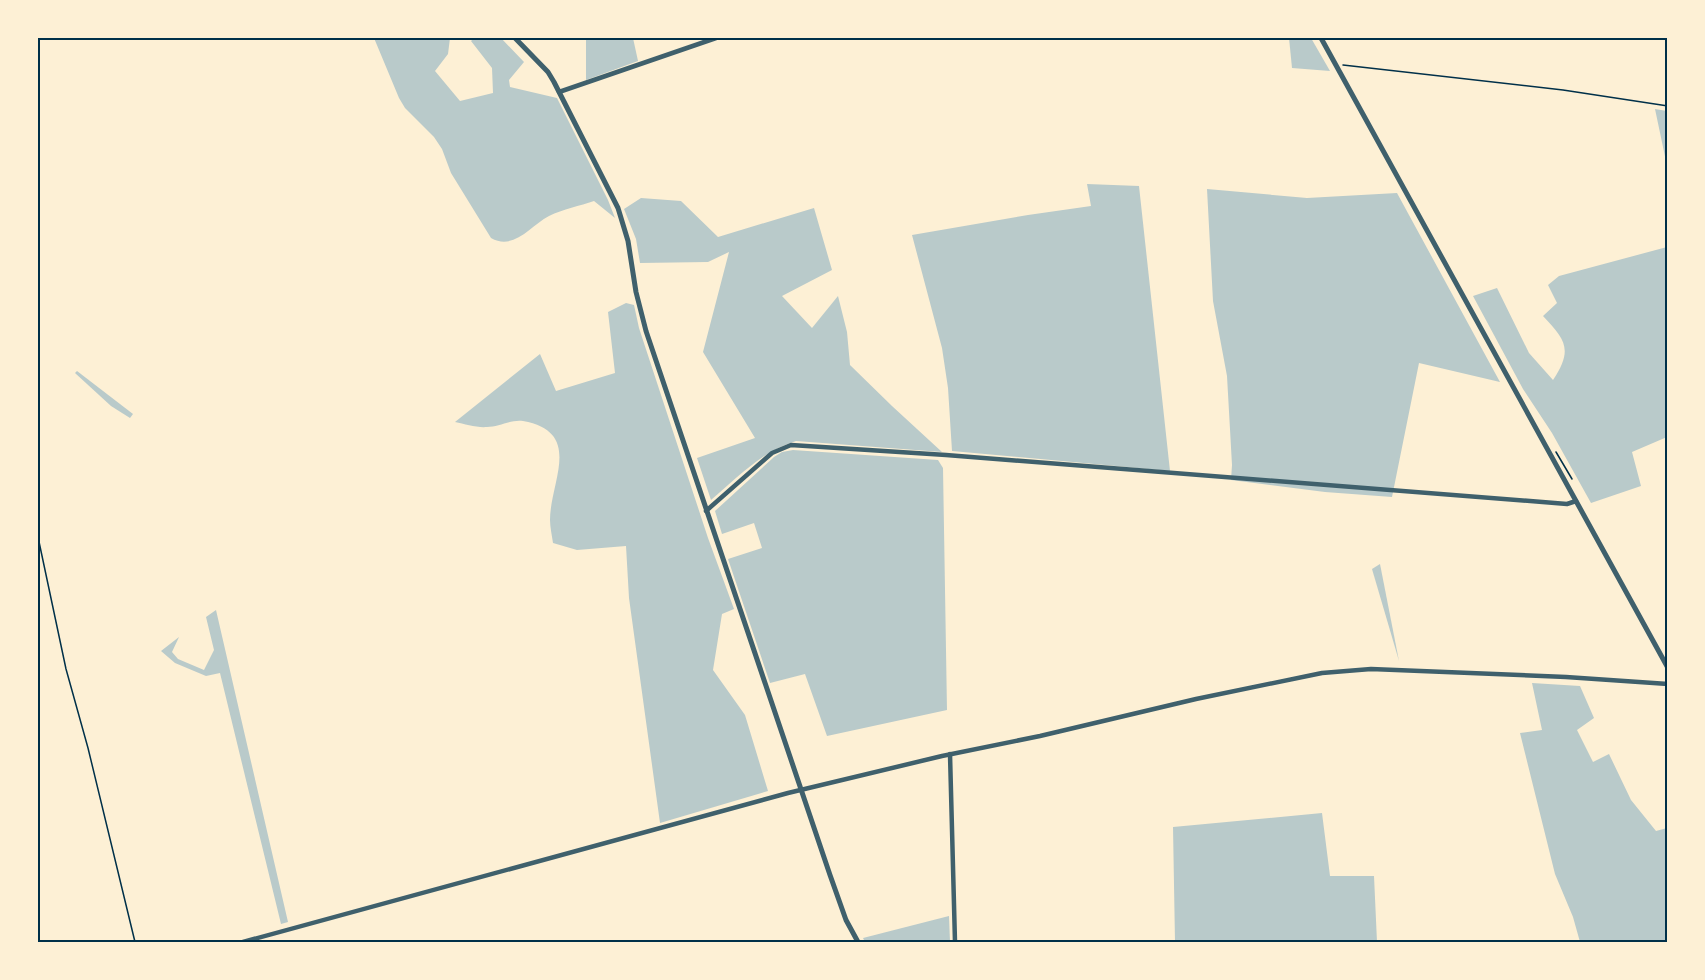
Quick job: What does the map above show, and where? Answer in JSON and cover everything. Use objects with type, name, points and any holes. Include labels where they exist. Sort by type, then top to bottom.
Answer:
[{"type":"street","points":[[515,38],[548,72],[610,192],[623,224],[646,331],[838,901],[858,942]]},
{"type":"street","points":[[559,92],[716,38]]},
{"type":"street","points":[[1321,38],[1668,668]]},
{"type":"street","points":[[706,511],[772,453],[791,445],[1567,504],[1576,501]]},
{"type":"street","points":[[243,942],[801,790],[950,754],[1322,673],[1351,669],[1479,673],[1668,684]]},
{"type":"street","points":[[950,754],[955,942]]},
{"type":"path","points":[[1336,67],[1348,64],[1563,90],[1668,106]]},
{"type":"path","points":[[38,537],[66,669],[135,942]]},
{"type":"shaded area","points":[[374,38],[450,38],[448,54],[435,71],[460,101],[493,93],[492,68],[471,41],[474,38],[501,38],[524,62],[509,80],[510,87],[557,98],[615,218],[594,201],[549,216],[522,236],[514,239],[499,241],[491,238],[451,173],[442,149],[434,137],[405,108],[399,98]]},
{"type":"shaded area","points":[[586,38],[633,38],[638,61],[586,80]]},
{"type":"shaded area","points":[[1289,38],[1311,38],[1330,71],[1292,68]]},
{"type":"shaded area","points":[[1655,109],[1667,111],[1667,166]]},
{"type":"shaded area","points":[[1087,184],[1139,186],[1170,471],[952,451],[948,388],[942,348],[912,235],[1091,206]]},
{"type":"shaded area","points":[[1207,189],[1307,198],[1397,193],[1500,382],[1419,363],[1392,497],[1325,492],[1231,480],[1227,376],[1213,301]]},
{"type":"shaded area","points":[[641,198],[681,201],[718,237],[814,208],[832,270],[782,296],[812,328],[838,296],[847,332],[850,365],[942,452],[796,441],[761,458],[711,500],[697,458],[755,438],[703,352],[729,252],[708,262],[640,263],[636,239],[624,209]]},
{"type":"shaded area","points":[[1667,247],[1667,437],[1632,452],[1641,486],[1591,503],[1552,433],[1523,389],[1473,296],[1497,288],[1529,353],[1553,380],[1565,353],[1562,339],[1543,316],[1557,303],[1548,285],[1559,276]]},
{"type":"shaded area","points":[[626,303],[634,305],[639,328],[708,538],[734,609],[722,614],[713,670],[745,715],[768,791],[660,823],[629,598],[626,546],[577,550],[553,543],[550,520],[558,475],[558,447],[553,436],[542,427],[523,421],[492,427],[455,422],[540,354],[556,391],[615,373],[608,312]]},
{"type":"shaded area","points":[[77,371],[133,414],[130,418],[111,406],[75,373]]},
{"type":"shaded area","points":[[793,450],[938,460],[943,468],[947,710],[827,736],[805,674],[770,683],[728,559],[762,548],[754,523],[722,534],[715,511],[774,457],[782,452]]},
{"type":"shaded area","points":[[1380,564],[1399,661],[1372,569]]},
{"type":"shaded area","points":[[216,610],[288,922],[281,924],[220,673],[206,676],[175,663],[161,651],[179,637],[172,652],[178,659],[204,670],[214,650],[206,617]]},
{"type":"shaded area","points":[[1532,683],[1580,686],[1594,718],[1577,730],[1593,762],[1609,754],[1631,800],[1656,831],[1667,828],[1667,942],[1580,942],[1573,917],[1555,874],[1520,733],[1542,730]]},
{"type":"shaded area","points":[[1322,813],[1330,876],[1374,876],[1377,942],[1175,942],[1173,827]]},
{"type":"shaded area","points":[[949,916],[950,942],[865,942],[863,938]]}]
